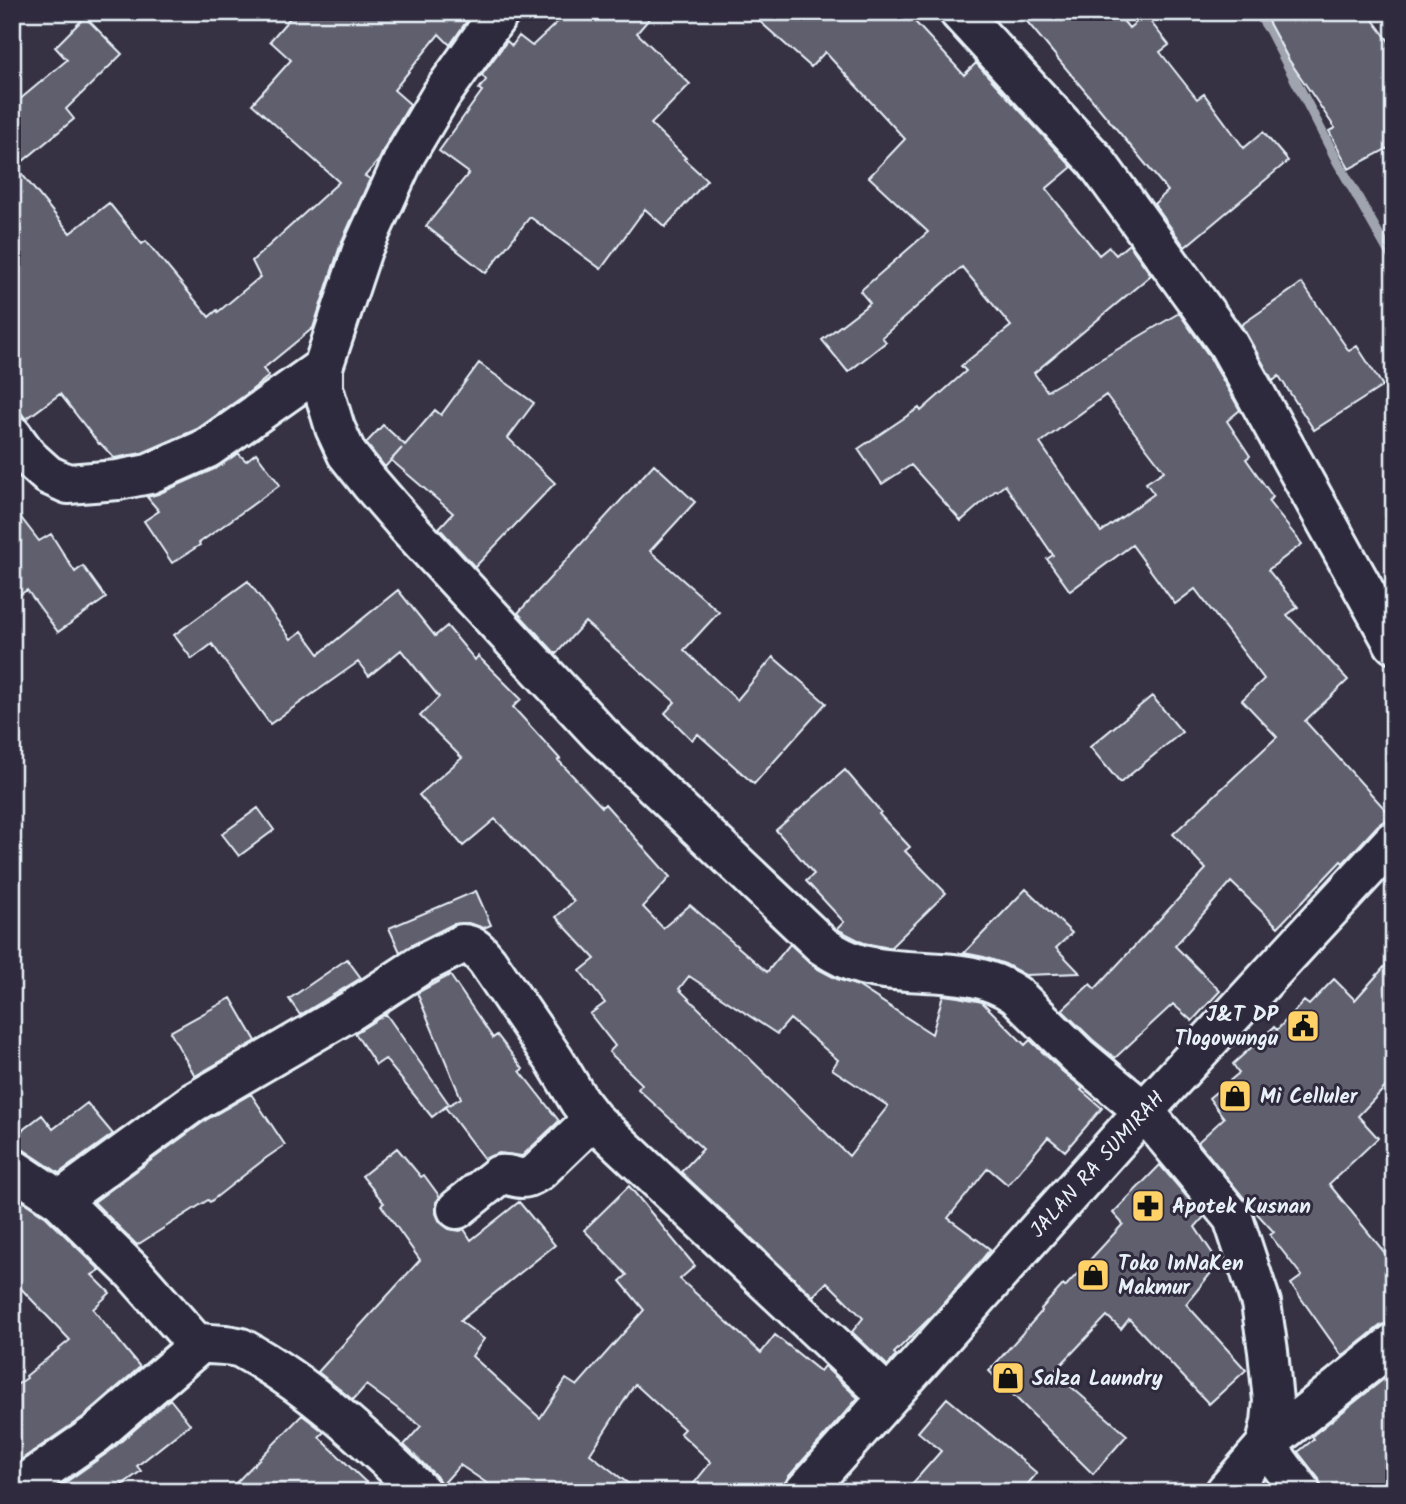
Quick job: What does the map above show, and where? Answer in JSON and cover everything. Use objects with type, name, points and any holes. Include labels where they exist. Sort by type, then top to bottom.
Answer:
[{"type":"street","points":[[500,12],[441,95],[406,154],[362,250],[323,367],[323,388],[335,428],[347,454],[385,500],[600,734],[823,946],[861,964],[955,973],[1005,987],[1079,1056],[1144,1111],[1233,1217],[1261,1303],[1268,1351],[1273,1401],[1266,1445],[1301,1492]]},
{"type":"street","points":[[959,12],[1095,160],[1228,344],[1394,644]]},
{"type":"street","points":[[12,435],[28,457],[48,475],[68,484],[118,480],[149,474],[208,448],[323,367]]},
{"type":"street","name":"JALAN RA SUMIRAH","points":[[804,1492],[1144,1111],[1394,840]]},
{"type":"street","points":[[60,1200],[194,1102],[352,1010],[422,964],[462,944],[469,944],[486,961],[593,1119],[888,1396]]},
{"type":"street","points":[[457,1209],[499,1175],[507,1173],[520,1178],[529,1177],[539,1171],[593,1119]]},
{"type":"street","points":[[12,1168],[60,1200],[134,1272],[187,1335],[200,1344],[229,1344],[241,1348],[310,1392],[421,1492]]},
{"type":"street","points":[[1225,1492],[1266,1445],[1394,1343]]},
{"type":"street","points":[[13,1492],[96,1434],[200,1344]]},
{"type":"building","points":[[295,12],[473,12],[450,45],[439,34],[394,90],[410,104],[379,160],[365,176],[370,179],[341,243],[313,328],[263,369],[269,376],[248,393],[197,429],[142,453],[114,458],[99,444],[60,394],[26,419],[12,401],[12,106],[67,60],[55,47],[85,17],[122,54],[66,109],[74,119],[16,167],[70,233],[109,203],[142,244],[146,241],[209,317],[260,277],[252,261],[339,182],[252,104],[291,60],[270,41]]},
{"type":"building","points":[[568,12],[655,12],[637,33],[690,84],[651,124],[707,180],[665,227],[645,209],[601,269],[530,217],[486,273],[426,226],[469,173],[439,151],[482,91],[479,89],[486,80],[482,75],[507,41],[512,46],[519,36],[532,46]]},
{"type":"building","points":[[749,12],[906,12],[964,75],[976,63],[1072,167],[1046,189],[1099,255],[1109,247],[1116,255],[1129,244],[1151,275],[1034,373],[1047,391],[1179,313],[1209,356],[1240,410],[1227,421],[1250,456],[1246,459],[1273,497],[1268,501],[1302,544],[1268,570],[1298,607],[1287,615],[1348,680],[1305,721],[1394,819],[1387,819],[1378,825],[1278,927],[1231,882],[1175,946],[1220,991],[1192,1021],[1173,1004],[1115,1058],[1062,1010],[1090,984],[1095,989],[1206,869],[1173,834],[1277,737],[1242,700],[1264,679],[1195,589],[1175,604],[1132,545],[1070,591],[1047,559],[1053,555],[1005,485],[961,521],[911,465],[882,484],[858,449],[919,408],[921,411],[966,371],[961,366],[1011,326],[962,267],[882,337],[886,342],[848,372],[822,340],[870,303],[860,291],[928,232],[869,177],[905,139],[825,52],[811,67]],"holes":[[[1106,395],[1164,471],[1146,483],[1154,494],[1101,532],[1040,443]]]},
{"type":"building","points":[[1019,12],[1116,12],[1129,28],[1145,15],[1169,45],[1160,52],[1197,99],[1204,94],[1244,148],[1263,132],[1288,161],[1185,247],[1154,204],[1168,191]]},
{"type":"building","points":[[1263,12],[1367,12],[1394,48],[1394,145],[1349,169],[1329,131],[1335,128],[1289,60]]},
{"type":"building","points":[[1302,283],[1349,351],[1357,346],[1383,386],[1314,430],[1279,376],[1273,381],[1241,325]]},
{"type":"building","points":[[479,363],[534,403],[508,438],[555,483],[475,567],[439,528],[453,513],[391,460],[385,467],[366,443],[383,425],[405,445],[435,410],[441,415]]},
{"type":"building","points":[[238,453],[246,461],[256,453],[280,485],[172,563],[144,521],[159,511],[147,497],[217,468]]},
{"type":"building","points":[[654,464],[695,502],[650,551],[719,612],[684,650],[737,700],[773,657],[826,703],[754,784],[698,734],[692,740],[665,713],[675,702],[585,622],[556,654],[518,613]]},
{"type":"building","points":[[12,506],[39,541],[51,534],[75,572],[83,566],[106,598],[58,632],[27,590],[12,600]]},
{"type":"building","points":[[248,581],[291,639],[302,631],[319,654],[398,590],[435,636],[447,626],[475,660],[478,656],[521,699],[513,707],[560,759],[558,760],[602,807],[605,804],[670,877],[643,907],[663,928],[690,905],[767,972],[790,944],[816,968],[858,986],[932,1034],[943,995],[982,1002],[1025,1045],[1030,1040],[1102,1108],[1065,1151],[1048,1137],[1008,1185],[988,1168],[948,1218],[990,1249],[933,1315],[894,1353],[896,1355],[888,1366],[852,1332],[863,1318],[827,1282],[813,1296],[681,1172],[703,1149],[638,1089],[642,1084],[609,1052],[615,1046],[590,1014],[605,1003],[580,971],[595,959],[556,917],[574,901],[495,819],[463,846],[419,795],[462,758],[420,716],[439,697],[401,650],[369,676],[358,662],[270,724],[212,644],[192,659],[174,635]],"holes":[[[689,976],[777,1034],[790,1019],[838,1060],[832,1069],[888,1106],[849,1156],[679,989]]]},
{"type":"building","points":[[1152,696],[1182,732],[1120,783],[1090,747]]},
{"type":"building","points":[[845,770],[881,812],[879,814],[910,847],[905,851],[946,893],[890,948],[864,943],[837,929],[844,922],[806,881],[814,874],[776,830]]},
{"type":"building","points":[[258,808],[274,830],[239,856],[222,834]]},
{"type":"building","points":[[1026,889],[1072,933],[1056,948],[1080,973],[1025,975],[1005,964],[964,953]]},
{"type":"building","points":[[476,891],[491,925],[484,928],[468,923],[453,924],[400,952],[389,928]]},
{"type":"building","points":[[1394,956],[1394,1078],[1358,1116],[1378,1138],[1329,1184],[1394,1264],[1394,1322],[1380,1326],[1342,1356],[1291,1284],[1302,1276],[1270,1235],[1274,1232],[1198,1142],[1224,1118],[1209,1098],[1239,1073],[1233,1064],[1274,1027],[1277,1030],[1304,1001],[1309,1005],[1334,979],[1355,1000]]},
{"type":"building","points":[[347,959],[361,978],[300,1015],[289,999]]},
{"type":"building","points":[[450,975],[493,1038],[497,1035],[523,1069],[520,1071],[559,1121],[522,1156],[499,1153],[484,1159],[445,1107],[461,1098],[417,993]]},
{"type":"building","points":[[231,998],[256,1041],[195,1076],[170,1032]]},
{"type":"building","points":[[386,1014],[449,1104],[432,1117],[385,1059],[376,1065],[355,1033]]},
{"type":"building","points":[[251,1094],[285,1145],[210,1202],[208,1200],[137,1245],[94,1202],[206,1120]]},
{"type":"building","points":[[87,1103],[113,1134],[59,1173],[24,1150],[12,1146],[12,1138],[42,1115],[53,1129]]},
{"type":"building","points":[[397,1148],[421,1177],[424,1175],[440,1197],[436,1202],[436,1213],[440,1222],[449,1229],[464,1229],[471,1240],[519,1202],[555,1245],[460,1321],[484,1339],[472,1356],[540,1418],[566,1379],[577,1386],[644,1310],[620,1281],[627,1275],[584,1230],[629,1186],[695,1266],[680,1279],[761,1353],[775,1335],[820,1371],[824,1366],[858,1398],[788,1477],[780,1492],[687,1492],[711,1462],[680,1433],[684,1429],[635,1384],[590,1454],[639,1492],[500,1492],[460,1465],[442,1485],[404,1445],[421,1426],[366,1385],[353,1400],[318,1372],[420,1260],[381,1205],[384,1203],[362,1176]]},
{"type":"building","points":[[1160,1165],[1204,1217],[1195,1227],[1219,1263],[1186,1304],[1246,1370],[1209,1404],[1129,1319],[1121,1329],[1107,1316],[1054,1372],[1127,1435],[1093,1474],[989,1371],[1041,1309],[1123,1224],[1113,1213]]},
{"type":"building","points":[[12,1194],[46,1217],[100,1270],[92,1275],[110,1293],[93,1309],[140,1367],[83,1417],[19,1461],[12,1452],[12,1388],[70,1340],[12,1279]]},
{"type":"building","points":[[1394,1371],[1394,1492],[1322,1492],[1319,1479],[1298,1452],[1314,1439],[1312,1436]]},
{"type":"building","points":[[947,1398],[1037,1473],[1021,1492],[905,1492],[941,1451],[918,1432]]},
{"type":"building","points":[[170,1399],[190,1424],[137,1466],[141,1471],[112,1492],[52,1492],[110,1451]]},
{"type":"building","points":[[302,1415],[324,1432],[319,1437],[376,1492],[227,1492]]},
{"type":"waterway","points":[[1257,12],[1270,31],[1337,161],[1394,261]]},
{"type":"place","name":"J&T DP Tlogowungu","points":[[1303,1026]]},
{"type":"place","name":"Mi Celluler","points":[[1235,1096]]},
{"type":"place","name":"Apotek Kusnan","points":[[1148,1206]]},
{"type":"place","name":"Toko InNaKen Makmur","points":[[1093,1275]]},
{"type":"place","name":"Salza Laundry","points":[[1008,1378]]}]
